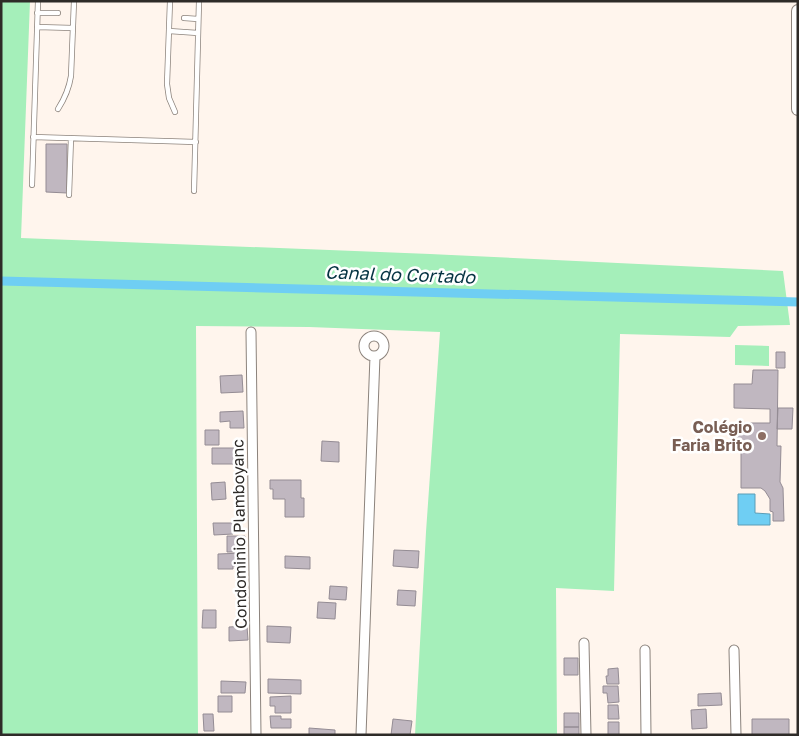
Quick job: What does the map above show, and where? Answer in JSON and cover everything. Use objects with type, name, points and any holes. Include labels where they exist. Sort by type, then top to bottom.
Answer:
[{"type":"street","points":[[798,11],[798,109]]},
{"type":"street","name":"Condominio Plamboyanc","points":[[251,332],[256,735]]},
{"type":"street","points":[[361,735],[375,356]]},
{"type":"street","points":[[584,643],[586,735]]},
{"type":"street","points":[[645,650],[646,735]]},
{"type":"street","points":[[734,650],[736,735]]},
{"type":"lane","points":[[32,185],[38,1]]},
{"type":"lane","points":[[58,109],[69,88],[71,76],[74,1]]},
{"type":"lane","points":[[170,1],[167,84],[169,98],[176,112]]},
{"type":"lane","points":[[194,191],[199,1]]},
{"type":"lane","points":[[37,13],[58,13]]},
{"type":"lane","points":[[184,18],[198,19]]},
{"type":"lane","points":[[36,27],[73,28]]},
{"type":"lane","points":[[169,31],[198,33]]},
{"type":"lane","points":[[33,137],[196,142]]},
{"type":"lane","points":[[69,195],[71,138]]},
{"type":"green space","points":[[1,1],[30,1],[21,238],[430,254],[783,271],[790,325],[738,326],[730,337],[620,334],[614,591],[556,588],[557,735],[415,735],[426,532],[440,332],[309,327],[196,326],[198,735],[1,735]]},
{"type":"green space","points":[[735,345],[769,346],[769,366],[735,365]]},
{"type":"water","points":[[738,494],[755,494],[755,513],[770,514],[770,525],[738,525]]},
{"type":"building","points":[[46,144],[67,144],[67,193],[46,192]]},
{"type":"building","points":[[776,352],[785,352],[785,368],[776,368]]},
{"type":"building","points":[[753,370],[778,370],[777,446],[781,446],[780,482],[783,488],[784,521],[773,521],[773,512],[770,511],[770,499],[765,491],[761,488],[741,488],[741,447],[736,447],[736,423],[770,423],[770,409],[734,408],[734,384],[752,384]]},
{"type":"building","points":[[242,375],[243,392],[221,393],[220,376]]},
{"type":"building","points":[[778,408],[793,408],[792,429],[777,429]]},
{"type":"building","points":[[243,411],[244,428],[230,428],[230,421],[220,422],[220,412]]},
{"type":"building","points":[[205,430],[219,430],[219,445],[205,445]]},
{"type":"building","points":[[322,441],[339,442],[339,462],[321,461]]},
{"type":"building","points":[[212,448],[242,448],[242,464],[212,464]]},
{"type":"building","points":[[270,480],[301,480],[301,498],[304,498],[304,517],[285,517],[285,499],[273,499],[273,489],[270,489]]},
{"type":"building","points":[[225,482],[226,499],[212,500],[211,483]]},
{"type":"building","points":[[213,523],[233,523],[233,534],[214,535]]},
{"type":"building","points":[[227,536],[245,536],[245,552],[227,552]]},
{"type":"building","points":[[394,550],[419,551],[418,568],[393,566]]},
{"type":"building","points":[[243,553],[243,566],[233,566],[233,569],[218,569],[218,554]]},
{"type":"building","points":[[285,556],[310,557],[310,569],[285,568]]},
{"type":"building","points":[[330,586],[347,587],[346,600],[329,599]]},
{"type":"building","points":[[398,590],[416,591],[415,606],[397,605]]},
{"type":"building","points":[[318,602],[336,603],[335,619],[317,618]]},
{"type":"building","points":[[203,610],[216,610],[216,628],[202,628]]},
{"type":"building","points":[[247,626],[248,640],[229,641],[229,627]]},
{"type":"building","points":[[267,626],[291,627],[290,643],[267,642]]},
{"type":"building","points":[[564,658],[578,658],[578,675],[564,675]]},
{"type":"building","points":[[618,668],[619,684],[607,684],[606,676],[608,676],[608,669]]},
{"type":"building","points":[[268,679],[301,680],[301,694],[268,693]]},
{"type":"building","points":[[221,681],[246,682],[245,693],[221,693]]},
{"type":"building","points":[[603,686],[618,686],[619,702],[608,703],[607,693],[603,693]]},
{"type":"building","points":[[721,693],[722,705],[698,706],[698,694]]},
{"type":"building","points":[[218,696],[232,696],[232,712],[218,712]]},
{"type":"building","points":[[291,696],[291,713],[275,713],[275,706],[270,706],[270,697]]},
{"type":"building","points":[[608,705],[618,705],[619,719],[608,719]]},
{"type":"building","points":[[706,709],[707,728],[692,729],[691,710]]},
{"type":"building","points":[[564,713],[579,713],[579,727],[564,727]]},
{"type":"building","points":[[203,714],[213,714],[214,731],[204,731]]},
{"type":"building","points":[[270,716],[281,716],[281,719],[291,719],[291,728],[271,728]]},
{"type":"building","points":[[393,719],[412,721],[410,735],[391,735]]},
{"type":"building","points":[[752,719],[789,719],[789,735],[752,735]]},
{"type":"building","points":[[608,722],[619,722],[619,735],[608,735]]},
{"type":"building","points":[[564,727],[579,727],[579,735],[564,735]]},
{"type":"building","points":[[309,728],[335,730],[335,735],[309,735]]},
{"type":"waterway","name":"Canal do Cortado","points":[[1,281],[798,302]]},
{"type":"place","name":"Colégio Faria Brito","points":[[762,436]]}]
